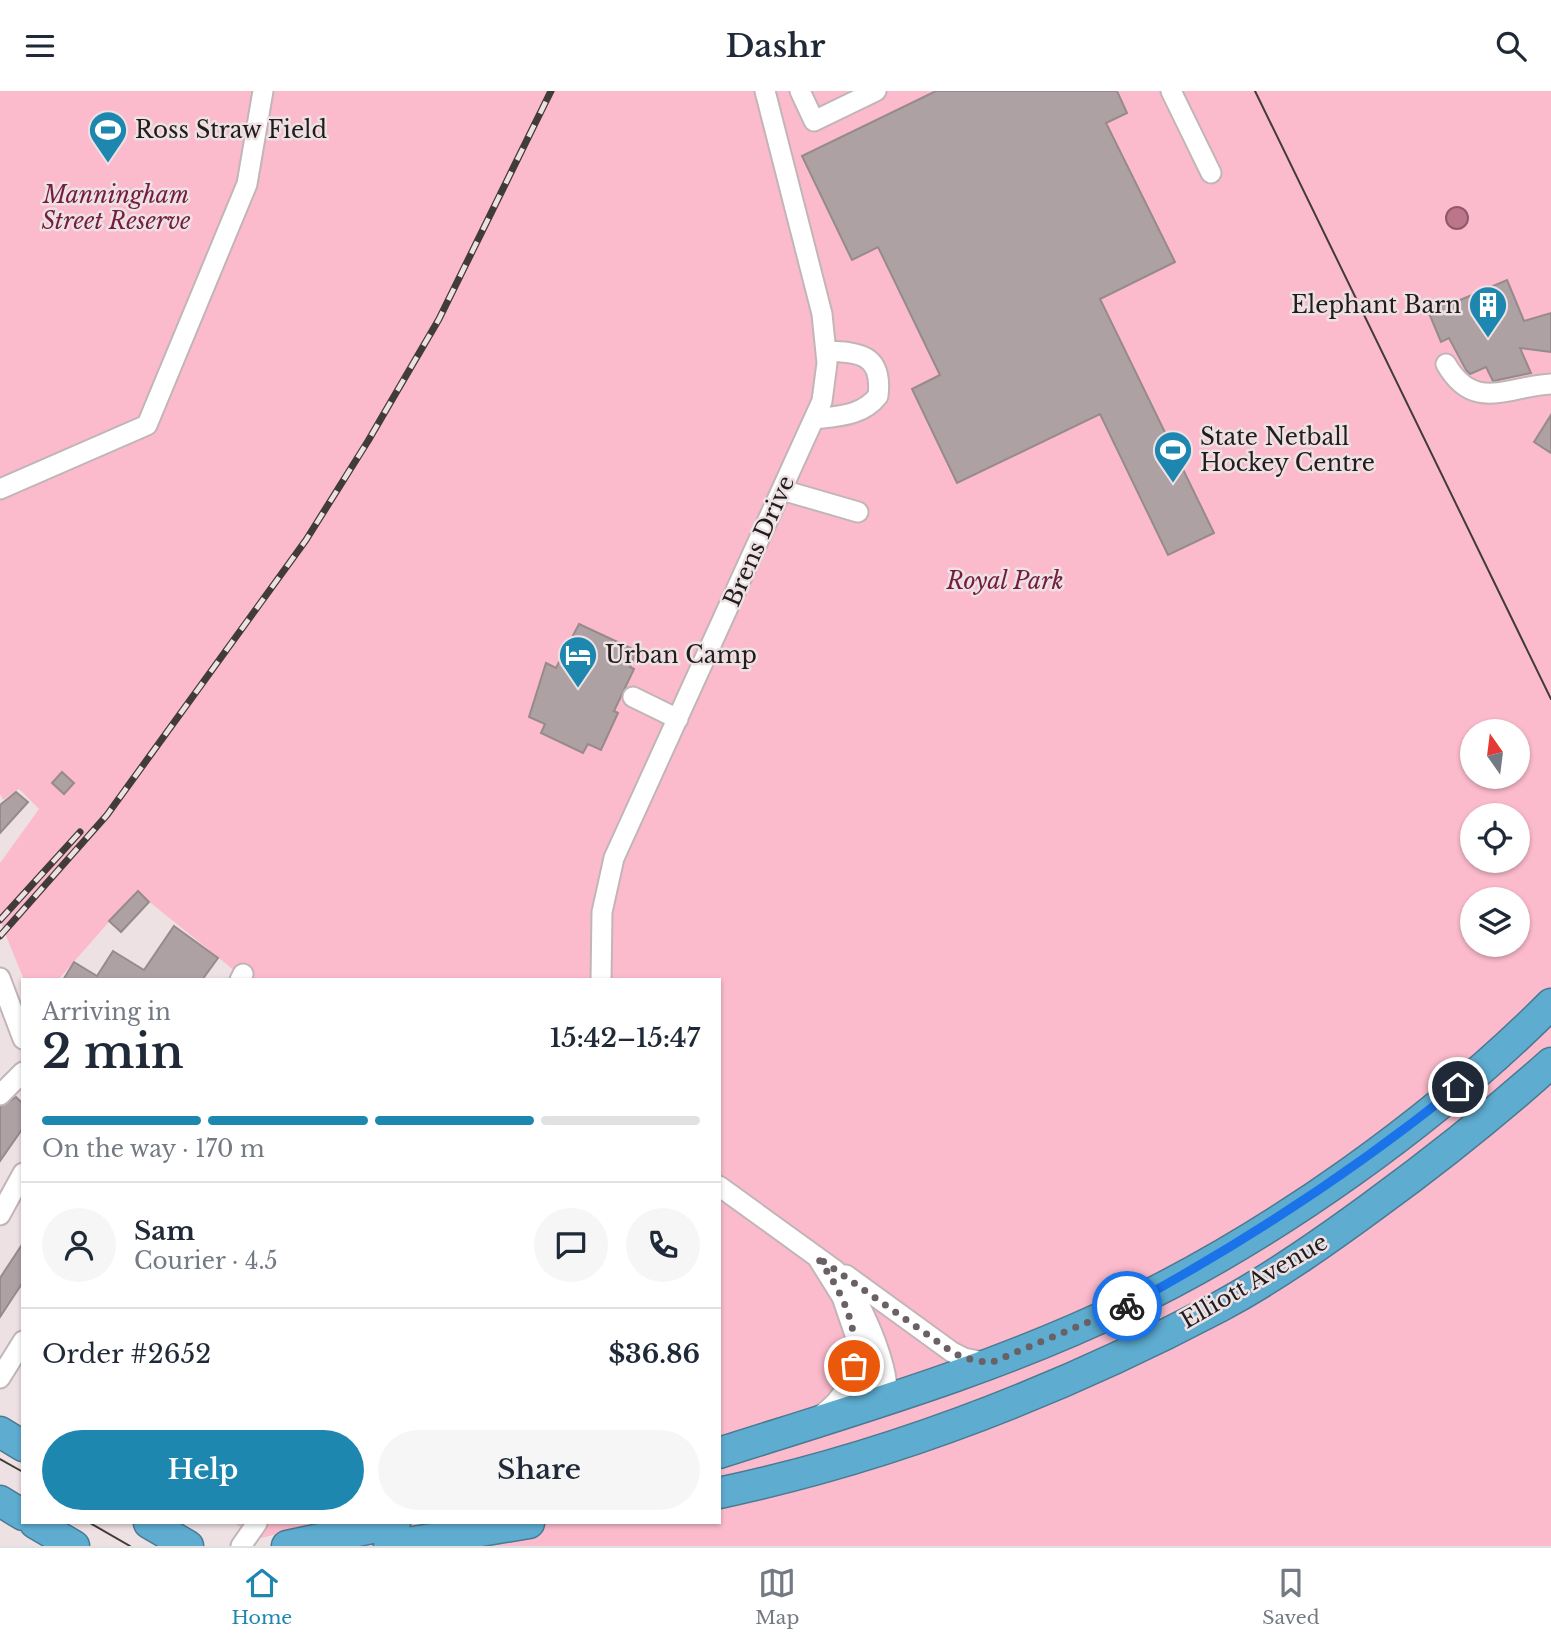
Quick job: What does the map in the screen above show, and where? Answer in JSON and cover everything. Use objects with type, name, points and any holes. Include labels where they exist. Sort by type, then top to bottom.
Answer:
[{"type":"highway","name":"Elliott Avenue","points":[[721,1452],[886,1401],[990,1363],[1127,1305],[1281,1218],[1355,1168],[1423,1115],[1551,1004]]},
{"type":"highway","name":"Elliott Avenue","points":[[721,1493],[780,1479],[898,1444],[1075,1377],[1220,1307],[1316,1248],[1452,1147],[1551,1063]]},
{"type":"highway","points":[[886,1401],[898,1444]]},
{"type":"highway","points":[[0,1432],[21,1445]]},
{"type":"highway","points":[[0,1501],[21,1514]]},
{"type":"highway","points":[[37,1524],[74,1546]]},
{"type":"highway","points":[[151,1524],[188,1546]]},
{"type":"highway","points":[[287,1546],[390,1524]]},
{"type":"highway","points":[[389,1546],[523,1524]]},
{"type":"street","points":[[0,489],[148,425],[247,184],[263,91]]},
{"type":"street","name":"Brens Drive","points":[[601,978],[600,935],[610,872],[629,822],[822,401],[826,351],[814,276],[765,91]]},
{"type":"street","points":[[800,91],[814,121],[876,91]]},
{"type":"street","points":[[1171,91],[1211,173]]},
{"type":"street","points":[[814,419],[850,414],[869,406],[878,395],[877,377],[871,362],[858,352],[826,351]]},
{"type":"street","points":[[1446,364],[1464,387],[1487,395],[1530,385],[1551,384]]},
{"type":"street","points":[[782,490],[858,512]]},
{"type":"street","points":[[633,697],[678,719]]},
{"type":"street","points":[[0,978],[21,1034]]},
{"type":"street","points":[[0,1095],[21,1074]]},
{"type":"street","points":[[0,1215],[21,1177]]},
{"type":"street","points":[[721,1187],[952,1352],[964,1358],[990,1363]]},
{"type":"street","points":[[820,1260],[842,1297],[874,1390],[886,1401]]},
{"type":"street","points":[[820,1260],[844,1279],[859,1302],[888,1386],[886,1401]]},
{"type":"street","points":[[762,1439],[813,1420],[841,1397],[854,1366],[855,1333]]},
{"type":"street","points":[[0,1378],[21,1344]]},
{"type":"street","points":[[241,1546],[256,1524]]},
{"type":"green space","name":"Royal Park","points":[[0,91],[1551,91],[1551,1546],[296,1546],[282,1533],[261,1538],[236,1524],[721,1524],[721,978],[244,978],[136,891],[60,978],[23,978],[0,921],[0,863],[39,809],[19,789],[3,800],[0,794]]},
{"type":"shaded area","points":[[1457,207],[1465,210],[1468,218],[1465,226],[1457,229],[1449,226],[1446,218],[1449,210]]},
{"type":"building","points":[[936,91],[1117,91],[1127,113],[1106,123],[1175,262],[1100,299],[1214,533],[1168,555],[1100,414],[957,483],[912,389],[940,375],[878,247],[852,260],[802,156]]},
{"type":"building","name":"Elephant Barn","points":[[1507,280],[1524,321],[1551,313],[1551,352],[1520,348],[1531,373],[1493,381],[1486,367],[1470,374],[1466,370],[1449,338],[1441,342],[1426,306],[1443,299],[1446,306]]},
{"type":"building","points":[[1551,415],[1551,453],[1534,442]]},
{"type":"building","name":"Urban Camp","points":[[579,624],[637,651],[630,667],[634,669],[614,711],[618,713],[601,750],[588,744],[583,753],[541,733],[545,724],[529,717],[546,663],[556,668]]},
{"type":"building","points":[[62,772],[74,783],[64,794],[52,783]]},
{"type":"building","points":[[16,792],[28,802],[0,833],[0,805]]},
{"type":"building","points":[[138,891],[149,902],[121,932],[109,921]]},
{"type":"building","points":[[174,926],[218,958],[203,978],[64,978],[74,962],[97,976],[113,951],[144,970]]},
{"type":"building","points":[[16,1097],[21,1102],[21,1131],[0,1161],[0,1107]]},
{"type":"building","points":[[21,1246],[21,1285],[0,1317],[0,1278]]},
{"type":"tram line","points":[[1255,91],[1551,699]]},
{"type":"tram line","points":[[0,1459],[21,1471]]},
{"type":"tram line","points":[[92,1524],[130,1546]]},
{"type":"railway","points":[[0,936],[107,815],[306,540],[439,319],[551,91]]},
{"type":"railway","points":[[0,920],[80,832]]},
{"type":"way so far","points":[[854,1366],[855,1333],[846,1306],[817,1257],[852,1279],[952,1352],[971,1360],[990,1363],[1127,1306]]},
{"type":"place","name":"Ross Straw Field","points":[[108,164]]},
{"type":"place","name":"Elephant Barn","points":[[1488,339]]},
{"type":"place","name":"State Netball Hockey Centre","points":[[1173,484]]},
{"type":"place","name":"Urban Camp","points":[[578,689]]},
{"type":"route","points":[[1127,1306],[1281,1218],[1355,1168],[1458,1087]]},
{"type":"park label","name":"Manningham Street Reserve","points":[[116,208]]}]
